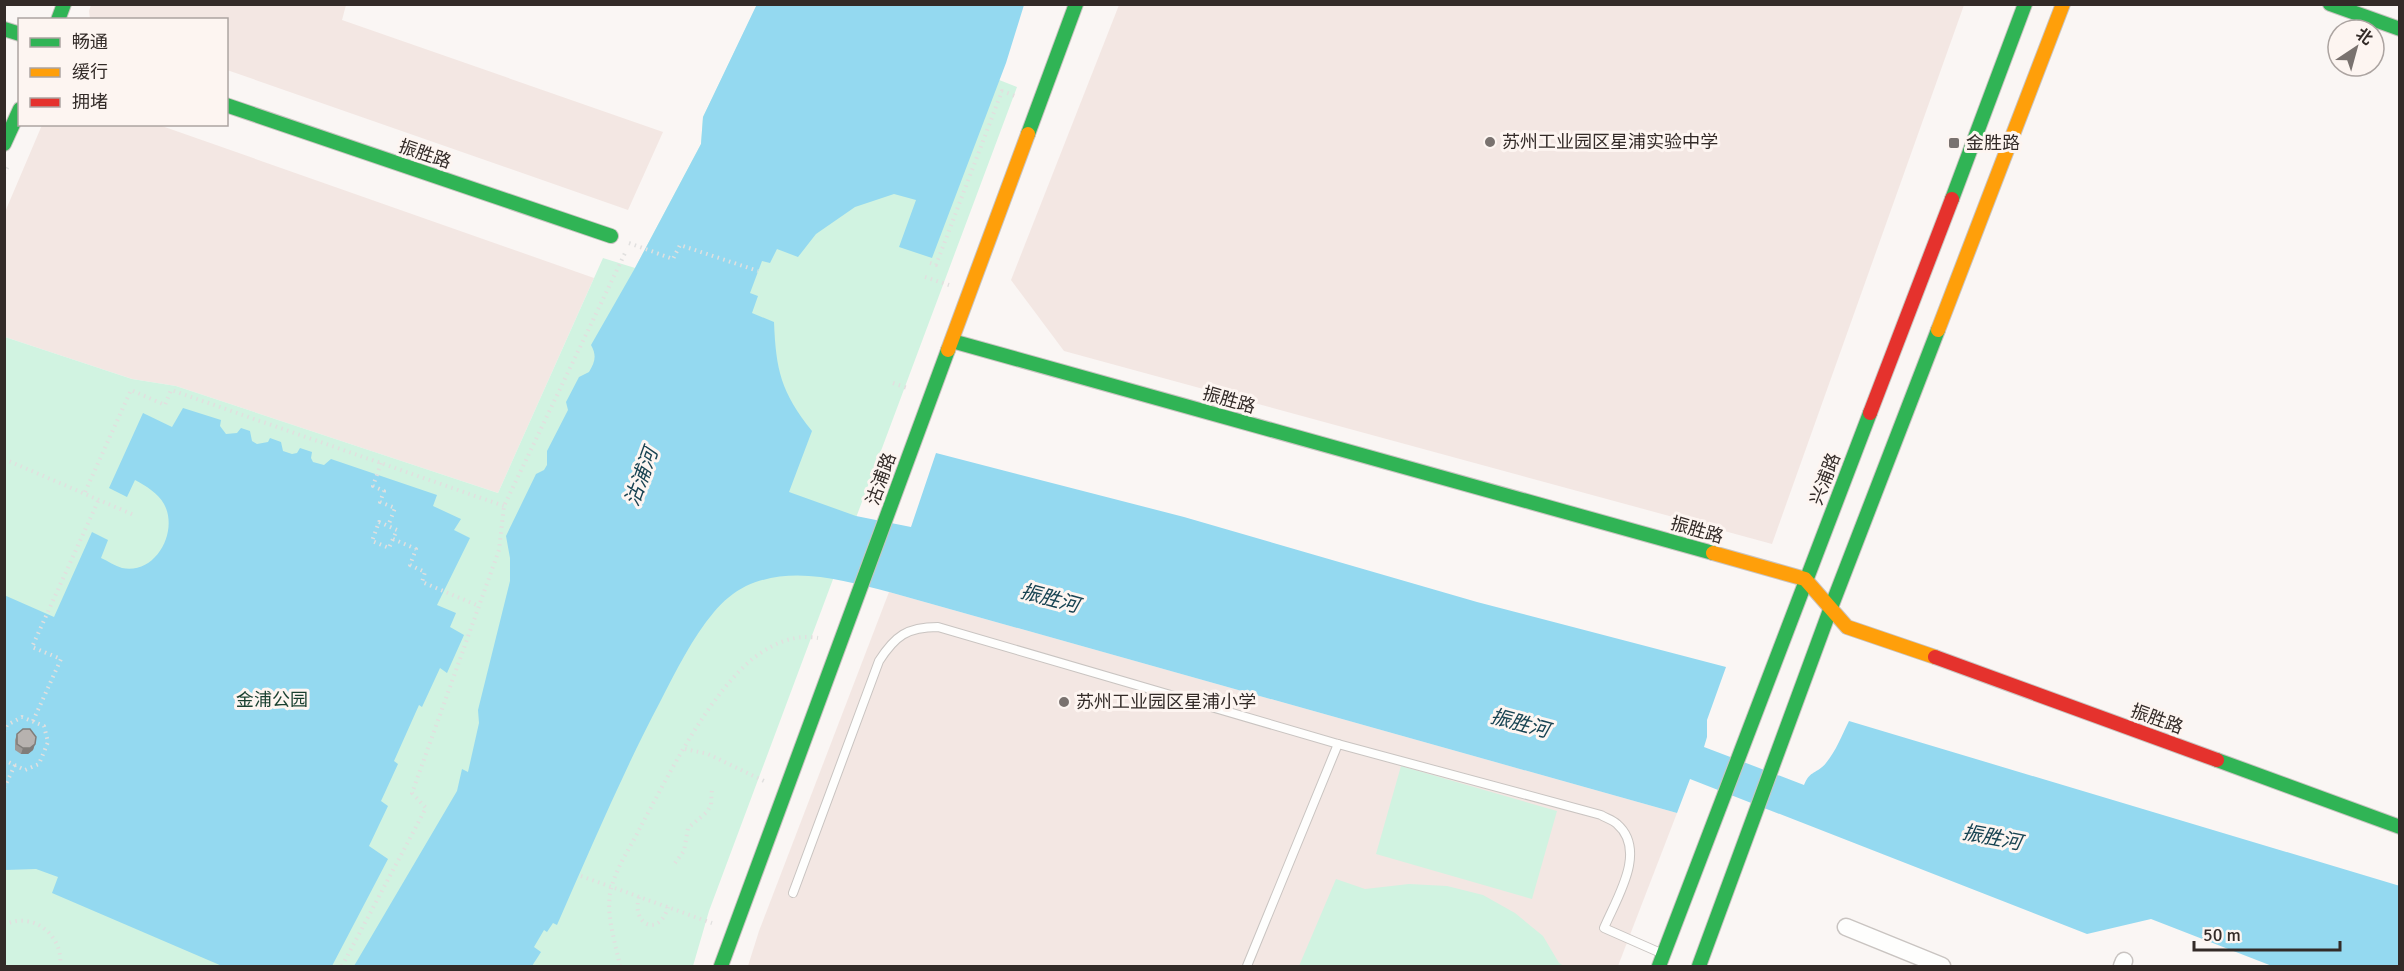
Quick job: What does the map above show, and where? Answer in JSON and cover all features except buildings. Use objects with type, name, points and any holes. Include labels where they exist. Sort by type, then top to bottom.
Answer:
[{"type":"street","name":"沽浦路","points":[[721,966],[1076,4]]},
{"type":"street","name":"兴浦路","points":[[1661,960],[1805,579],[1966,165],[2025,4]]},
{"type":"street","points":[[1699,966],[1772,773],[1830,610],[2063,4]]},
{"type":"street","points":[[2330,4],[2400,29]]},
{"type":"street","name":"振胜路","points":[[228,106],[611,236]]},
{"type":"street","points":[[4,144],[18,113]]},
{"type":"street","name":"振胜路","points":[[952,341],[1805,579],[1847,627],[2400,827]]},
{"type":"street","points":[[1846,927],[1942,966]]},
{"type":"lane","points":[[793,893],[879,661],[889,644],[904,633],[919,627],[938,627],[1338,744],[1601,815],[1617,824],[1629,841],[1631,857],[1628,871],[1604,928],[1661,960]]},
{"type":"lane","points":[[1247,966],[1338,744]]},
{"type":"path","points":[[930,263],[936,265],[1002,91],[1018,97]]},
{"type":"path","points":[[611,236],[673,259],[680,245],[758,271]]},
{"type":"path","points":[[342,966],[426,808],[412,793],[499,550],[504,506],[630,243]]},
{"type":"path","points":[[925,277],[948,285]]},
{"type":"path","points":[[893,383],[910,389]]},
{"type":"path","points":[[85,492],[131,390],[165,405],[171,390],[504,506]]},
{"type":"path","points":[[4,459],[134,515]]},
{"type":"path","points":[[381,463],[373,486],[384,491],[380,502],[395,508],[388,526]]},
{"type":"path","points":[[33,721],[61,659],[32,647],[99,499]]},
{"type":"path","points":[[380,522],[397,530],[393,539],[389,548],[372,541],[380,522]]},
{"type":"path","points":[[393,539],[416,549],[410,565],[425,572],[422,582],[479,606]]},
{"type":"path","points":[[620,966],[610,918],[611,887],[658,795],[685,749],[725,687],[756,657],[791,637],[818,638]]},
{"type":"path","points":[[4,732],[8,725],[22,717],[44,726],[48,742],[39,764],[26,770],[4,760]]},
{"type":"path","points":[[685,749],[708,754],[764,782]]},
{"type":"path","points":[[4,788],[15,765]]},
{"type":"path","points":[[675,863],[684,851],[688,828],[707,812],[711,805],[712,787]]},
{"type":"path","points":[[581,876],[712,922]]},
{"type":"path","points":[[639,897],[636,907],[637,914],[640,920],[651,925],[656,926],[661,922],[668,907]]},
{"type":"path","points":[[4,915],[6,924],[21,920],[35,923],[47,930],[56,940],[60,950],[60,966]]},
{"type":"shaded area","points":[[91,5],[346,5],[342,20],[663,132],[628,210],[228,70],[228,18],[90,18]]},
{"type":"shaded area","name":"苏州工业园区星浦实验中学","points":[[1119,5],[1964,5],[1772,544],[1064,351],[1011,280]]},
{"type":"shaded area","points":[[42,126],[162,126],[594,278],[498,493],[176,386],[132,379],[5,337],[5,212]]},
{"type":"shaded area","name":"苏州工业园区星浦小学","points":[[889,592],[1677,813],[1618,966],[748,966],[759,931]]},
{"type":"green space","name":"金浦公园","points":[[757,5],[809,5],[1017,87],[709,911],[693,966],[5,966],[5,337],[132,379],[176,386],[498,493],[603,258],[635,268],[701,144],[703,117]]},
{"type":"green space","points":[[1401,766],[1557,811],[1532,899],[1376,854]]},
{"type":"green space","points":[[1336,879],[1365,889],[1409,884],[1447,886],[1483,895],[1515,913],[1543,936],[1559,963],[1564,966],[1299,966]]},
{"type":"water","points":[[757,4],[1024,5],[1006,63],[932,258],[899,247],[916,200],[894,194],[855,207],[816,234],[798,257],[777,249],[770,263],[762,261],[750,293],[758,296],[752,313],[774,322],[776,354],[782,380],[793,404],[812,431],[789,492],[856,516],[911,527],[936,453],[1184,517],[1477,602],[1726,667],[1707,720],[1707,737],[1704,747],[1804,785],[1811,774],[1830,758],[1849,721],[2400,886],[2399,966],[2272,966],[2151,919],[2087,934],[1690,779],[1677,813],[889,592],[835,579],[781,576],[742,588],[721,604],[706,622],[678,667],[633,757],[557,925],[553,923],[547,932],[544,930],[534,947],[541,952],[532,966],[354,966],[457,791],[462,769],[468,772],[479,723],[478,710],[510,581],[510,558],[506,536],[536,474],[544,470],[547,465],[547,451],[568,410],[566,402],[579,377],[589,372],[593,365],[595,356],[591,345],[701,144],[703,117]]},
{"type":"water","points":[[183,408],[221,420],[220,426],[226,434],[237,433],[241,428],[250,431],[252,441],[257,444],[268,442],[270,438],[281,442],[283,451],[292,454],[297,453],[300,448],[312,452],[313,462],[324,465],[331,459],[437,495],[433,506],[461,519],[454,530],[470,538],[437,605],[456,613],[450,627],[464,635],[447,673],[440,668],[422,707],[419,705],[394,761],[398,764],[381,801],[388,806],[369,846],[388,859],[332,966],[222,966],[52,893],[58,877],[36,869],[5,870],[4,595],[54,617],[92,532],[108,540],[101,558],[119,567],[134,568],[145,565],[154,558],[161,549],[169,526],[164,504],[151,490],[135,480],[127,497],[109,488],[143,413],[172,427]]},
{"type":"traffic: fast","points":[[59,18],[64,4]]},
{"type":"traffic: fast","points":[[1028,134],[1076,4]]},
{"type":"traffic: fast","points":[[1952,199],[2025,4]]},
{"type":"traffic: fast","points":[[2330,4],[2400,29]]},
{"type":"traffic: fast","points":[[4,29],[18,33]]},
{"type":"traffic: fast","points":[[228,106],[611,236]]},
{"type":"traffic: fast","points":[[4,144],[18,113]]},
{"type":"traffic: fast","points":[[1699,966],[1830,610],[1938,330]]},
{"type":"traffic: fast","points":[[952,341],[1713,553]]},
{"type":"traffic: fast","points":[[721,966],[948,350]]},
{"type":"traffic: fast","points":[[1659,966],[1870,413]]},
{"type":"traffic: fast","points":[[2217,760],[2400,827]]},
{"type":"traffic: slow","points":[[1938,330],[2063,4]]},
{"type":"traffic: slow","points":[[948,350],[1028,134]]},
{"type":"traffic: slow","points":[[1713,553],[1805,579],[1847,627],[1935,657]]},
{"type":"traffic: jam","points":[[1870,413],[1952,199]]},
{"type":"traffic: jam","points":[[1935,657],[2217,760]]},
{"type":"place","name":"苏州工业园区星浦实验中学","points":[[1490,142]]},
{"type":"place","name":"金胜路","points":[[1954,143]]},
{"type":"place","name":"苏州工业园区星浦小学","points":[[1064,702]]},
{"type":"water label","name":"沽浦河","points":[[641,477]]},
{"type":"water label","name":"振胜河","points":[[1050,598]]},
{"type":"water label","name":"振胜河","points":[[1520,723]]},
{"type":"water label","name":"振胜河","points":[[1992,837]]}]
